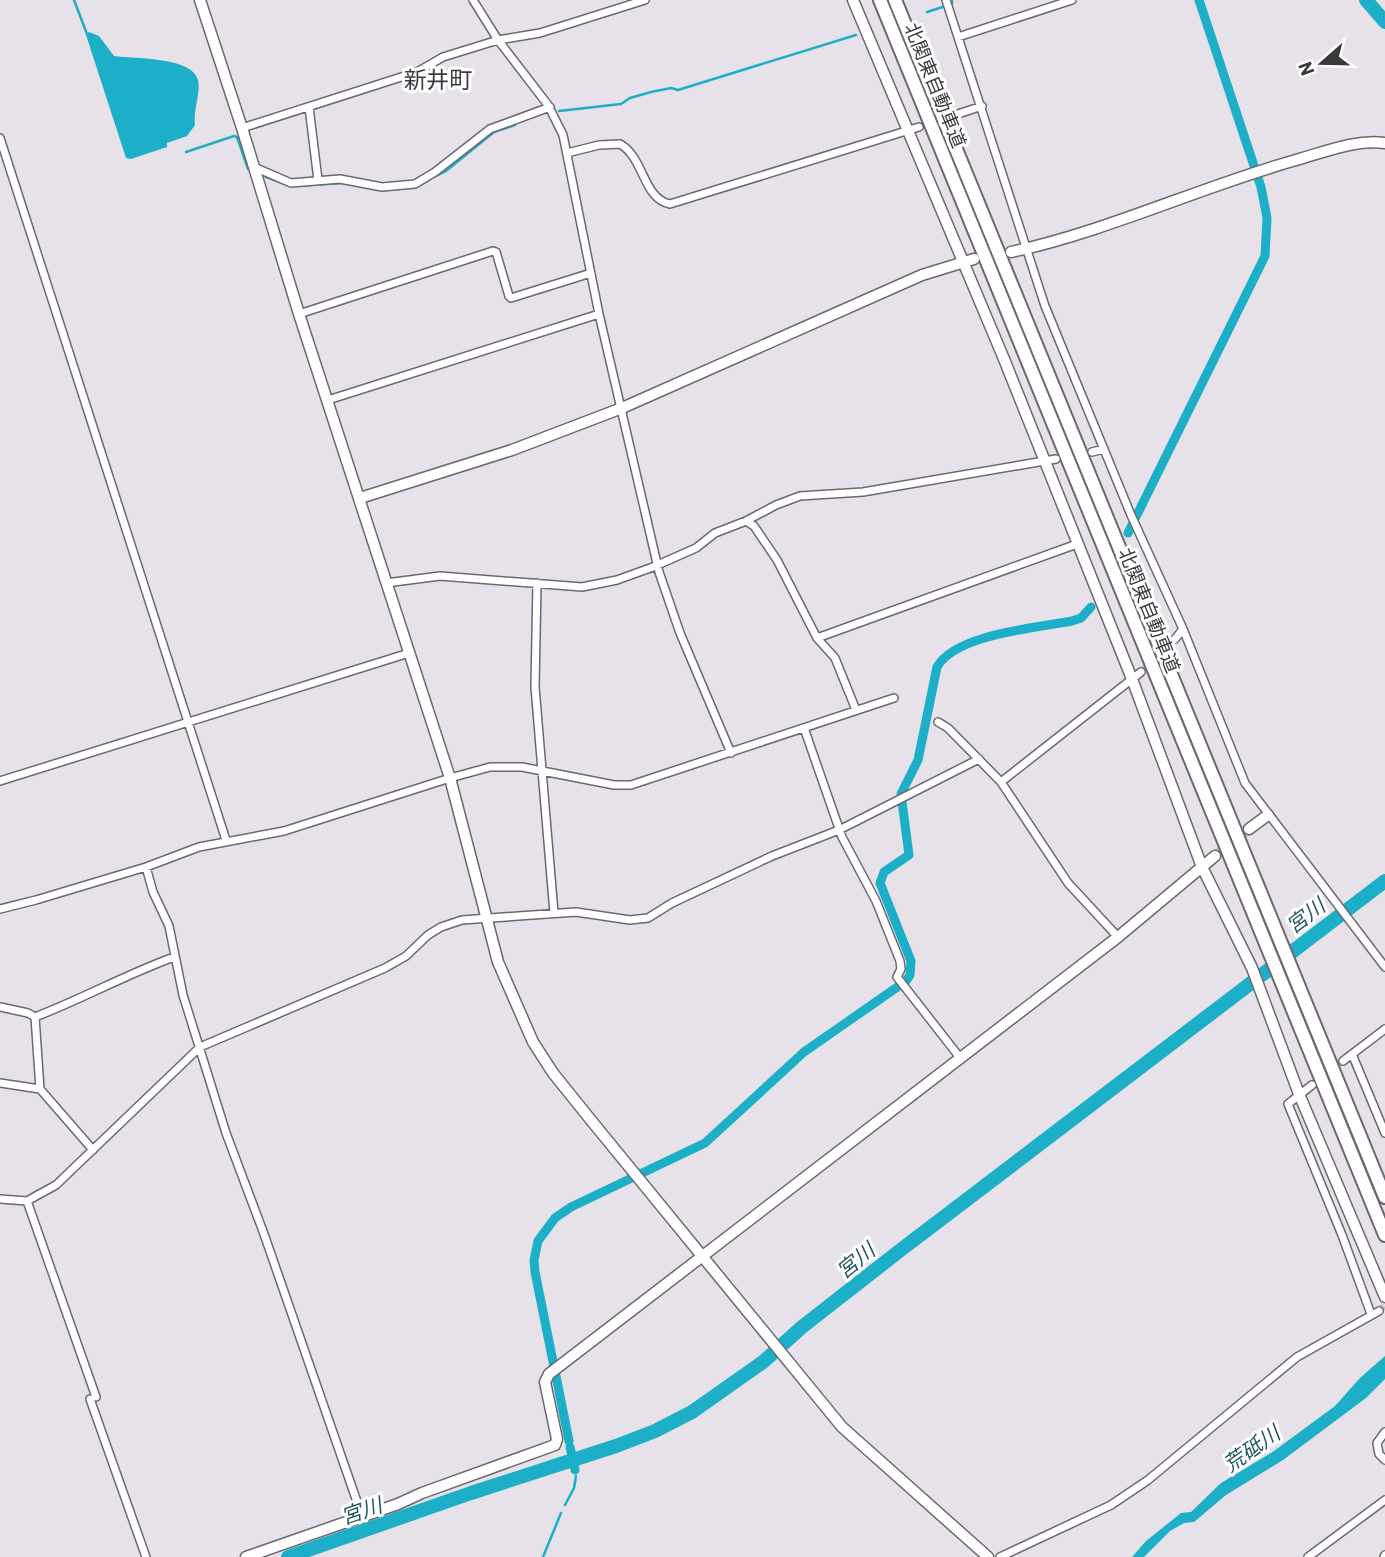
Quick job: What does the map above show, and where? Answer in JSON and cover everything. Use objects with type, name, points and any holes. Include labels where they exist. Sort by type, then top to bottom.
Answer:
[{"type":"highway","name":"北関東自動車道","points":[[880,0],[1385,1234]]},
{"type":"highway","name":"北関東自動車道","points":[[895,0],[1385,1197]]},
{"type":"street","points":[[200,0],[450,778],[498,962],[533,1042],[554,1073],[637,1177],[852,1438],[988,1557]]},
{"type":"street","points":[[473,0],[498,40],[550,107],[561,129],[599,314],[658,564],[672,611],[731,753]]},
{"type":"street","points":[[242,128],[417,72],[443,57],[498,40],[540,33],[645,0]]},
{"type":"street","points":[[853,0],[914,128],[963,264],[1132,679],[1202,867],[1252,968],[1299,1094],[1385,1297]]},
{"type":"street","points":[[946,0],[1045,306],[1131,516],[1183,629],[1245,783],[1385,967]]},
{"type":"street","points":[[958,37],[1072,0]]},
{"type":"street","points":[[955,115],[982,106]]},
{"type":"street","points":[[309,107],[318,180]]},
{"type":"street","points":[[254,167],[291,183],[340,179],[382,187],[415,184],[435,172],[490,129],[550,107]]},
{"type":"street","points":[[567,153],[599,145],[620,144],[634,155],[659,200],[670,204],[914,128]]},
{"type":"street","points":[[0,138],[226,840]]},
{"type":"street","points":[[1011,252],[1059,242],[1250,173],[1350,145],[1369,141],[1385,143]]},
{"type":"street","points":[[299,314],[493,251],[496,252],[511,298],[591,273]]},
{"type":"street","points":[[360,498],[512,450],[622,408],[922,275],[974,260]]},
{"type":"street","points":[[328,400],[599,314]]},
{"type":"street","points":[[1092,452],[1104,449]]},
{"type":"street","points":[[386,583],[440,576],[582,587],[600,585],[635,575],[696,548],[715,533],[800,496],[863,492],[1056,459]]},
{"type":"street","points":[[746,521],[754,526],[777,559],[817,638],[835,658],[856,710]]},
{"type":"street","points":[[817,638],[1077,544]]},
{"type":"street","points":[[537,583],[535,687],[554,913]]},
{"type":"street","points":[[1175,639],[1183,629]]},
{"type":"street","points":[[0,781],[409,653]]},
{"type":"street","points":[[1001,782],[1141,672]]},
{"type":"street","points":[[0,909],[146,867],[199,847],[284,831],[450,778],[498,767],[522,767],[614,785],[631,785],[894,698]]},
{"type":"street","points":[[938,722],[948,728],[1001,782],[1068,883],[1118,937]]},
{"type":"street","points":[[804,728],[839,830],[876,901],[900,961],[901,969],[897,977],[961,1059]]},
{"type":"street","points":[[0,1199],[27,1201],[56,1185],[200,1047],[385,968],[407,956],[428,935],[442,927],[462,920],[576,912],[630,920],[648,918],[672,903],[772,856],[839,830],[979,759]]},
{"type":"street","points":[[1249,829],[1268,815]]},
{"type":"street","points":[[246,1557],[555,1445],[557,1439],[545,1382],[549,1374],[1118,937],[1215,856]]},
{"type":"street","points":[[146,867],[153,892],[169,926],[183,995],[226,1133],[362,1516]]},
{"type":"street","points":[[35,1017],[174,957]]},
{"type":"street","points":[[0,1007],[35,1017]]},
{"type":"street","points":[[35,1017],[40,1089],[93,1150]]},
{"type":"street","points":[[1343,1061],[1385,1029]]},
{"type":"street","points":[[1352,1054],[1385,1133]]},
{"type":"street","points":[[0,1083],[40,1089]]},
{"type":"street","points":[[1000,1557],[1124,1497],[1297,1357],[1375,1312],[1288,1104],[1312,1085]]},
{"type":"street","points":[[27,1201],[146,1557]]},
{"type":"street","points":[[1385,1432],[1377,1443],[1379,1454],[1385,1460]]},
{"type":"street","points":[[1308,1557],[1385,1500]]},
{"type":"water","points":[[89,32],[99,36],[114,56],[160,60],[193,72],[198,80],[199,90],[195,125],[187,136],[167,143],[167,147],[131,159],[126,158],[86,35]]},
{"type":"water","points":[[1385,1356],[1385,1379],[1366,1398],[1283,1460],[1226,1495],[1194,1522],[1184,1523],[1170,1531],[1144,1557],[1132,1557],[1146,1541],[1181,1513],[1191,1512],[1221,1483],[1274,1451],[1335,1406],[1360,1378]]},
{"type":"waterway","points":[[74,0],[87,34]]},
{"type":"waterway","points":[[927,12],[952,4],[952,0]]},
{"type":"waterway","points":[[1128,533],[1265,256],[1267,218],[1261,187],[1199,0]]},
{"type":"waterway","points":[[1366,0],[1385,22]]},
{"type":"waterway","points":[[559,111],[621,104],[630,98],[651,92],[671,88],[678,90],[856,35]]},
{"type":"waterway","points":[[420,184],[446,171],[494,132],[515,125]]},
{"type":"waterway","points":[[186,152],[234,136],[237,137],[248,169]]},
{"type":"waterway","points":[[266,177],[286,184]]},
{"type":"waterway","points":[[292,186],[345,183]]},
{"type":"waterway","points":[[386,190],[407,188]]},
{"type":"waterway","points":[[569,1441],[535,1272],[534,1260],[538,1241],[555,1218],[571,1207],[705,1143],[804,1052],[906,981],[910,975],[911,961],[880,883],[884,872],[909,855],[901,794],[918,760],[937,667],[961,647],[998,634],[1072,621],[1081,618],[1091,607]]},
{"type":"waterway","name":"宮川","points":[[288,1557],[616,1446],[655,1431],[692,1412],[763,1362],[802,1327],[898,1252],[1385,881]]},
{"type":"waterway","name":"宮川","points":[[570,1447],[575,1470]]},
{"type":"waterway","points":[[565,1505],[574,1488],[576,1476]]},
{"type":"waterway","points":[[543,1557],[561,1513]]},
{"type":"tunnel","points":[[1141,672],[1175,639]]},
{"type":"tunnel","points":[[1215,856],[1249,829]]},
{"type":"tunnel","points":[[1312,1085],[1343,1061]]},
{"type":"tunnel","points":[[1379,1311],[1385,1305]]},
{"type":"district","name":"新井町","points":[[438,79]]},
{"type":"water label","name":"荒砥川","points":[[1251,1448]]}]
